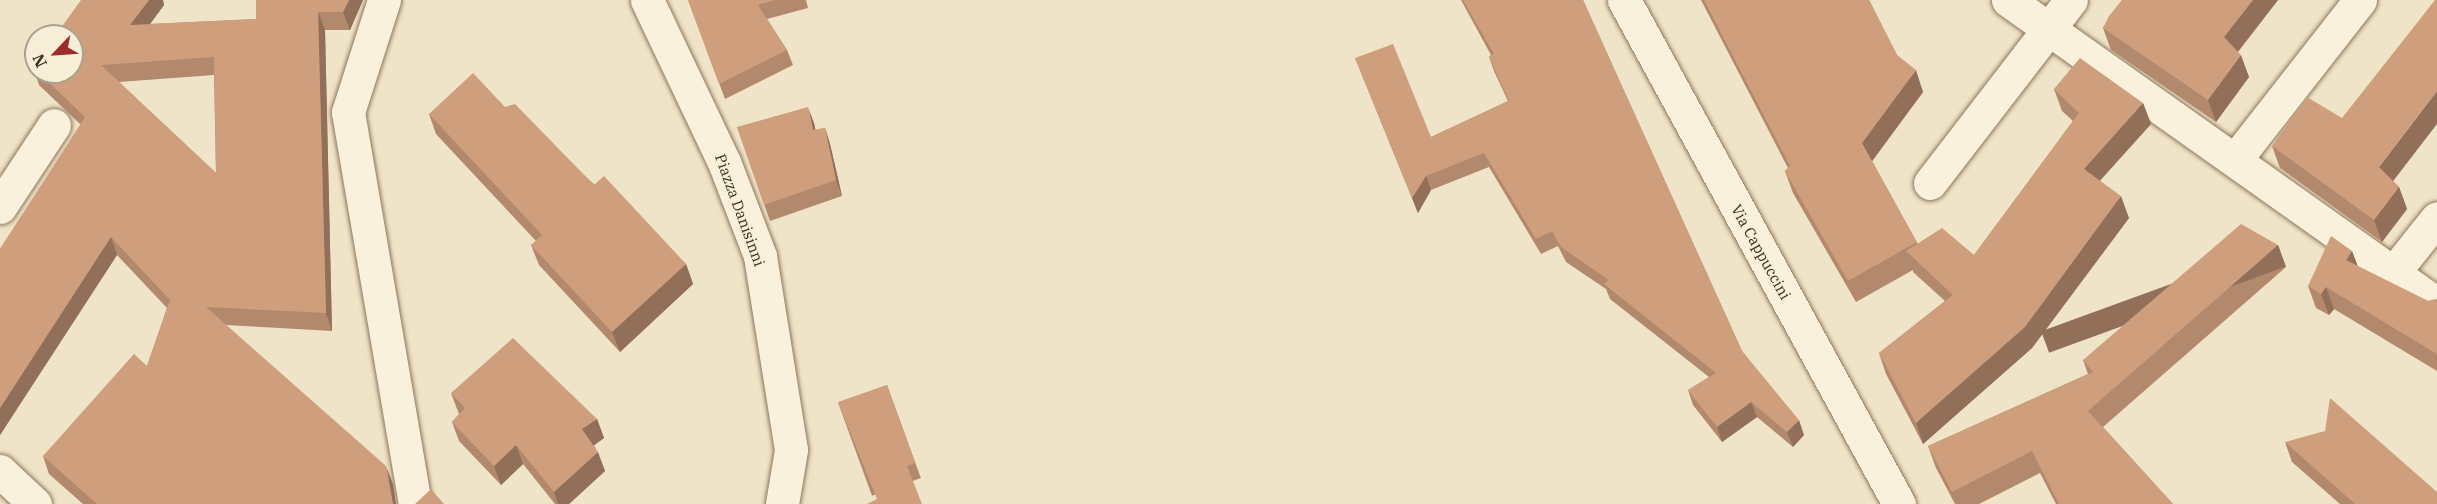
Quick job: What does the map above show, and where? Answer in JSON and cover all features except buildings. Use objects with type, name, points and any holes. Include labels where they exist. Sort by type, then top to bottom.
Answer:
[{"type":"street","points":[[384,0],[348,112],[415,504]]},
{"type":"street","name":"Piazza Danisinni","points":[[647,0],[724,162],[760,256],[791,450],[782,504]]},
{"type":"street","name":"Via Cappuccini","points":[[1624,0],[1899,504]]},
{"type":"street","points":[[2008,0],[2437,304]]},
{"type":"street","points":[[1930,183],[2071,0]]},
{"type":"street","points":[[2235,160],[2360,0]]},
{"type":"street","points":[[0,207],[54,125]]},
{"type":"street","points":[[2393,273],[2437,218]]},
{"type":"street","points":[[0,471],[36,504]]}]
